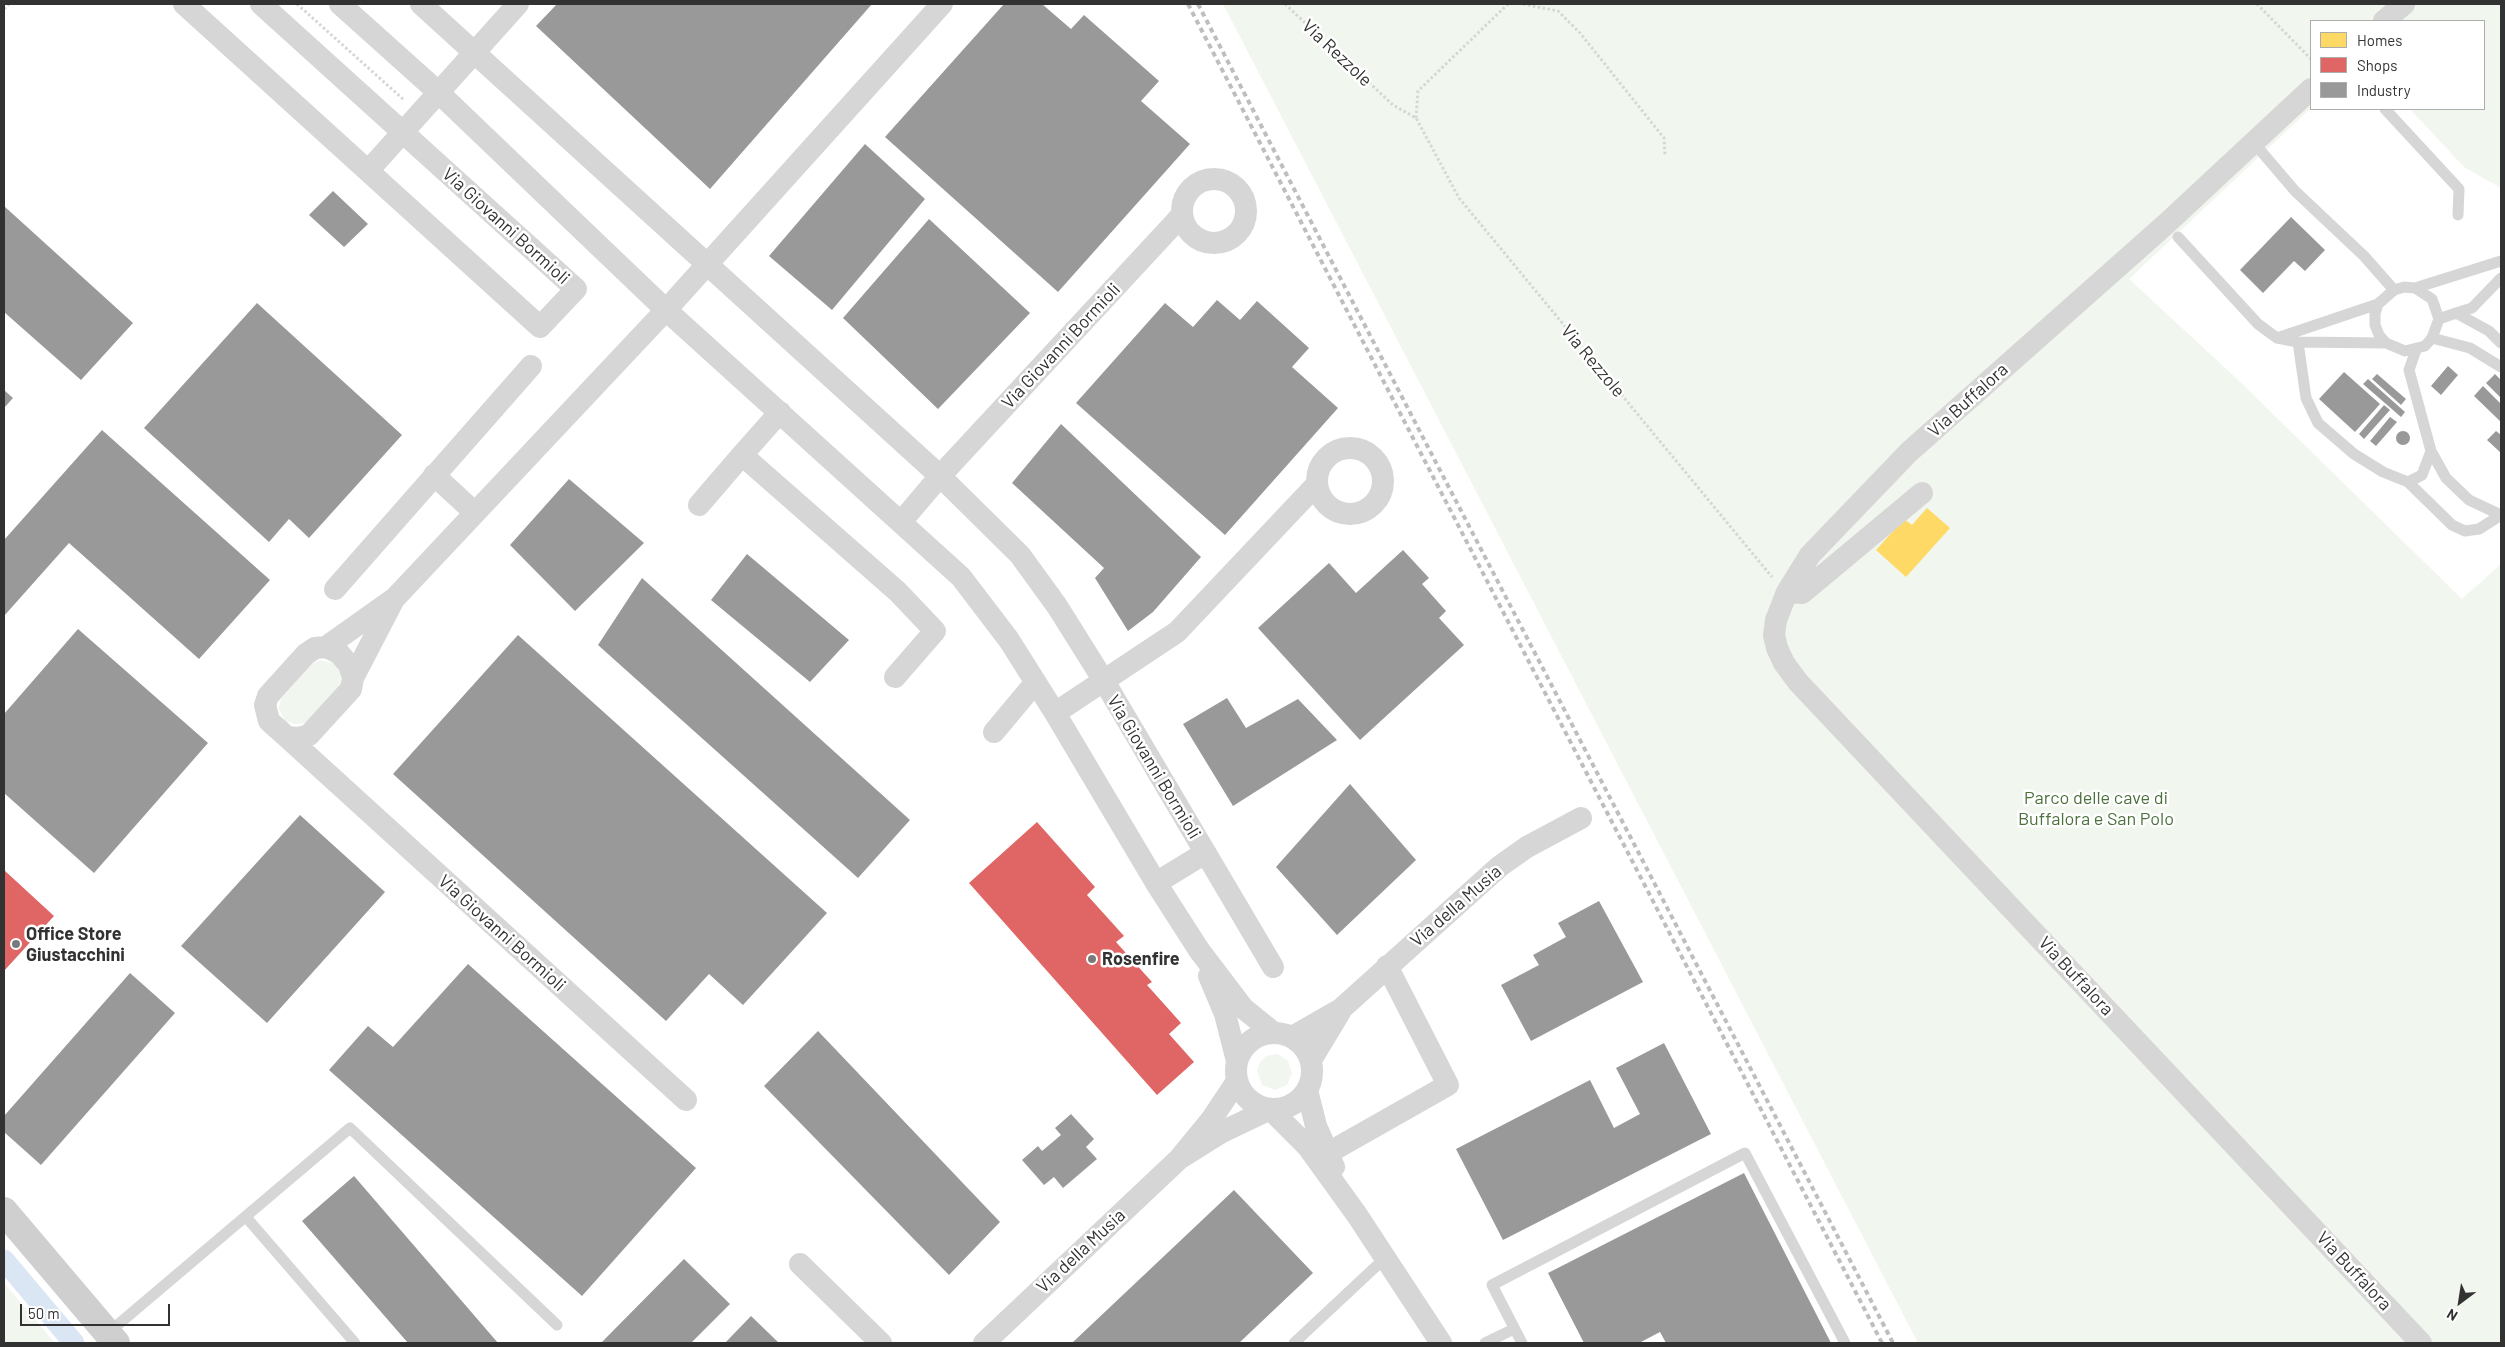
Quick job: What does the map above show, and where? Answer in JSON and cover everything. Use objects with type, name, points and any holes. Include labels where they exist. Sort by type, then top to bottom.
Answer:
[{"type":"main road","points":[[4,1211],[112,1338]]},
{"type":"street","name":"Via Giovanni Bormioli","points":[[184,4],[540,327],[576,289],[262,4]]},
{"type":"street","points":[[340,4],[438,92],[666,310],[962,577],[1009,640],[1055,712],[1156,883],[1199,950],[1243,1008],[1283,1035],[1300,1043],[1311,1060]]},
{"type":"street","name":"Via Giovanni Bormioli","points":[[421,4],[940,476],[1020,555],[1057,606],[1104,681],[1273,967]]},
{"type":"street","points":[[368,170],[518,4]]},
{"type":"street","name":"Via Giovanni Bormioli","points":[[686,1100],[286,737],[269,721],[265,705],[268,696],[306,654],[315,648],[326,647],[395,598],[666,310],[942,4]]},
{"type":"street","points":[[2385,20],[2404,4]]},
{"type":"street","name":"Via Buffalora","points":[[2310,90],[2254,142],[2172,230],[1910,452],[1810,555],[1787,592],[1776,620],[1774,635],[1777,648],[1798,682],[2421,1343]]},
{"type":"street","name":"Via Giovanni Bormioli","points":[[900,522],[940,476],[1182,215]]},
{"type":"street","points":[[335,589],[531,366]]},
{"type":"street","points":[[699,505],[780,412]]},
{"type":"street","points":[[742,455],[898,592],[935,631],[895,677]]},
{"type":"street","points":[[434,475],[474,512]]},
{"type":"street","name":"Via Giovanni Bormioli","points":[[1055,712],[1177,632],[1317,484]]},
{"type":"street","points":[[1787,592],[1802,593],[1922,493]]},
{"type":"street","name":"Via Giovanni Bormioli","points":[[319,765],[311,754],[309,735],[351,688],[353,678],[395,598]]},
{"type":"street","points":[[326,647],[339,653],[349,665],[353,678]]},
{"type":"street","points":[[994,732],[1035,683]]},
{"type":"street","points":[[286,737],[298,738],[309,735]]},
{"type":"street","name":"Via della Musia","points":[[1179,1159],[1222,1132],[1270,1109],[1291,1105],[1307,1090],[1311,1081],[1311,1060],[1342,1009],[1387,966],[1500,866],[1527,847],[1581,818]]},
{"type":"street","name":"Via Giovanni Bormioli","points":[[1156,883],[1205,853]]},
{"type":"street","points":[[1199,950],[1224,1014],[1237,1071],[1249,1100],[1270,1109],[1308,1147],[1357,1215],[1441,1343]]},
{"type":"street","points":[[1328,1153],[1448,1085],[1387,966]]},
{"type":"street","name":"Via della Musia","points":[[984,1343],[1179,1159],[1211,1120],[1237,1071],[1242,1050],[1251,1041],[1261,1035],[1283,1035],[1342,1009]]},
{"type":"street","points":[[1307,1090],[1316,1126],[1357,1215]]},
{"type":"street","points":[[800,1264],[881,1343]]},
{"type":"lane","points":[[2386,110],[2458,189],[2458,215]]},
{"type":"lane","points":[[2254,142],[2295,190],[2364,256],[2394,290]]},
{"type":"lane","points":[[2172,230],[2258,324],[2277,338],[2298,342],[2386,343]]},
{"type":"lane","points":[[2416,350],[2395,349],[2379,335],[2375,325],[2375,314],[2378,304],[2385,296],[2394,290],[2404,287],[2415,288],[2501,262]]},
{"type":"lane","points":[[2480,267],[2501,268]]},
{"type":"lane","points":[[2439,319],[2472,308],[2501,278]]},
{"type":"lane","points":[[2415,288],[2432,299],[2437,308],[2439,319],[2432,338],[2416,350],[2409,370],[2431,451],[2446,478],[2468,500],[2501,515]]},
{"type":"lane","points":[[2277,338],[2378,304]]},
{"type":"lane","points":[[2456,313],[2489,331],[2501,343]]},
{"type":"lane","points":[[2432,338],[2470,348],[2501,367]]},
{"type":"lane","points":[[2298,342],[2306,398],[2318,423],[2354,454],[2383,472],[2408,482],[2452,525],[2465,531],[2479,529],[2501,515]]},
{"type":"lane","points":[[2408,482],[2422,474],[2431,451]]},
{"type":"lane","points":[[112,1338],[246,1217],[350,1128],[557,1325]]},
{"type":"lane","points":[[1522,1343],[1492,1285],[1746,1153],[1845,1343]]},
{"type":"lane","points":[[246,1217],[354,1343]]},
{"type":"lane","points":[[1294,1343],[1385,1258]]},
{"type":"lane","points":[[1485,1343],[1514,1328]]},
{"type":"path","points":[[4,9],[9,4]]},
{"type":"path","points":[[297,4],[419,113]]},
{"type":"path","name":"Via Rezzole","points":[[1285,4],[1393,105],[1416,118],[1459,198],[1762,566],[1787,592]]},
{"type":"path","points":[[1416,118],[1418,91],[1508,4]]},
{"type":"path","points":[[1523,4],[1558,11],[1580,33],[1664,138],[1665,155]]},
{"type":"path","points":[[2257,4],[2310,58]]},
{"type":"green space","name":"Parco delle cave di Buffalora e San Polo","points":[[1223,4],[2501,4],[2501,188],[2464,167],[2411,110],[2485,110],[2485,20],[2310,20],[2310,109],[2129,279],[2235,377],[2462,599],[2501,564],[2501,1343],[1918,1343]]},
{"type":"green space","points":[[319,660],[335,663],[340,672],[341,682],[337,689],[305,723],[295,724],[285,721],[279,709],[281,699],[312,664]]},
{"type":"green space","points":[[1278,1054],[1288,1061],[1292,1073],[1287,1085],[1275,1090],[1262,1085],[1257,1070],[1260,1062],[1266,1056]]},
{"type":"green space","points":[[4,1283],[55,1343],[4,1343]]},
{"type":"building: Homes","points":[[1927,508],[1950,528],[1906,577],[1876,550],[1904,519],[1912,525]]},
{"type":"building: Shops","points":[[1037,822],[1095,887],[1087,895],[1124,936],[1116,942],[1152,982],[1147,985],[1181,1023],[1169,1034],[1194,1062],[1157,1095],[969,883]]},
{"type":"building: Shops","name":"Office Store Giustacchini","points":[[4,870],[54,916],[4,971]]},
{"type":"building: Industry","points":[[557,4],[872,4],[710,189],[536,26]]},
{"type":"building: Industry","points":[[1004,4],[1042,4],[1071,29],[1084,15],[1159,81],[1141,101],[1190,144],[1058,292],[885,137]]},
{"type":"building: Industry","points":[[865,144],[925,199],[832,310],[769,256]]},
{"type":"building: Industry","points":[[333,191],[368,224],[344,247],[309,215]]},
{"type":"building: Industry","points":[[4,206],[133,323],[81,380],[4,312]]},
{"type":"building: Industry","points":[[2291,217],[2325,250],[2305,271],[2294,261],[2263,293],[2240,270]]},
{"type":"building: Industry","points":[[929,219],[1030,313],[938,409],[843,318]]},
{"type":"building: Industry","points":[[1217,300],[1240,320],[1257,301],[1309,348],[1292,367],[1338,408],[1225,535],[1076,403],[1165,303],[1193,327]]},
{"type":"building: Industry","points":[[257,303],[402,435],[309,538],[289,519],[269,542],[144,428]]},
{"type":"building: Industry","points":[[2448,366],[2458,375],[2441,395],[2431,386]]},
{"type":"building: Industry","points":[[2344,372],[2380,404],[2355,432],[2319,399]]},
{"type":"building: Industry","points":[[2377,374],[2406,399],[2401,405],[2372,379]]},
{"type":"building: Industry","points":[[2495,374],[2501,380],[2501,398],[2486,383]]},
{"type":"building: Industry","points":[[2368,379],[2405,412],[2401,417],[2363,384]]},
{"type":"building: Industry","points":[[2483,386],[2501,404],[2501,422],[2474,396]]},
{"type":"building: Industry","points":[[4,390],[13,398],[4,408]]},
{"type":"building: Industry","points":[[2384,405],[2390,410],[2364,439],[2359,434]]},
{"type":"building: Industry","points":[[2390,417],[2397,422],[2376,446],[2370,441]]},
{"type":"building: Industry","points":[[1061,424],[1201,557],[1153,612],[1128,631],[1095,578],[1104,568],[1012,483]]},
{"type":"building: Industry","points":[[102,430],[270,580],[199,659],[69,543],[4,616],[4,540]]},
{"type":"building: Industry","points":[[2400,431],[2406,431],[2410,438],[2406,445],[2400,445],[2396,441],[2396,435]]},
{"type":"building: Industry","points":[[2496,431],[2501,435],[2501,453],[2487,440]]},
{"type":"building: Industry","points":[[569,479],[644,543],[575,611],[510,545]]},
{"type":"building: Industry","points":[[1403,550],[1429,578],[1422,584],[1446,611],[1439,618],[1464,645],[1360,740],[1258,628],[1329,563],[1356,593]]},
{"type":"building: Industry","points":[[747,554],[849,640],[810,682],[711,600]]},
{"type":"building: Industry","points":[[642,578],[910,820],[858,878],[598,645]]},
{"type":"building: Industry","points":[[78,629],[208,743],[94,873],[4,793],[4,714]]},
{"type":"building: Industry","points":[[518,635],[827,913],[743,1005],[709,974],[666,1021],[393,774]]},
{"type":"building: Industry","points":[[1227,698],[1246,728],[1298,699],[1337,740],[1233,806],[1183,724]]},
{"type":"building: Industry","points":[[1350,784],[1416,860],[1337,935],[1276,867]]},
{"type":"building: Industry","points":[[300,815],[385,892],[267,1023],[181,946]]},
{"type":"building: Industry","points":[[1599,901],[1643,982],[1531,1041],[1501,985],[1539,965],[1533,955],[1566,937],[1558,923]]},
{"type":"building: Industry","points":[[468,964],[696,1168],[582,1296],[329,1070],[368,1026],[393,1047]]},
{"type":"building: Industry","points":[[130,973],[175,1013],[41,1165],[4,1132],[4,1116]]},
{"type":"building: Industry","points":[[818,1031],[1000,1222],[949,1275],[764,1086]]},
{"type":"building: Industry","points":[[1664,1043],[1711,1134],[1503,1240],[1456,1149],[1590,1080],[1614,1128],[1640,1114],[1616,1068]]},
{"type":"building: Industry","points":[[1071,1114],[1094,1139],[1086,1147],[1097,1159],[1063,1188],[1054,1177],[1044,1185],[1022,1160],[1038,1146],[1042,1151],[1061,1135],[1055,1128]]},
{"type":"building: Industry","points":[[1744,1173],[1831,1343],[1666,1343],[1660,1332],[1639,1343],[1584,1343],[1548,1273]]},
{"type":"building: Industry","points":[[354,1176],[498,1343],[408,1343],[302,1221]]},
{"type":"building: Industry","points":[[1234,1190],[1313,1273],[1239,1343],[1072,1343]]},
{"type":"building: Industry","points":[[684,1259],[730,1304],[691,1343],[601,1343]]},
{"type":"building: Industry","points":[[751,1316],[779,1343],[725,1343]]},
{"type":"waterway","points":[[4,1260],[74,1343]]},
{"type":"railway","points":[[1188,4],[1882,1343]]},
{"type":"railway","points":[[1198,4],[1893,1343]]},
{"type":"place","name":"Office Store Giustacchini","points":[[16,944]]},
{"type":"place","name":"Rosenfire","points":[[1092,959]]}]
